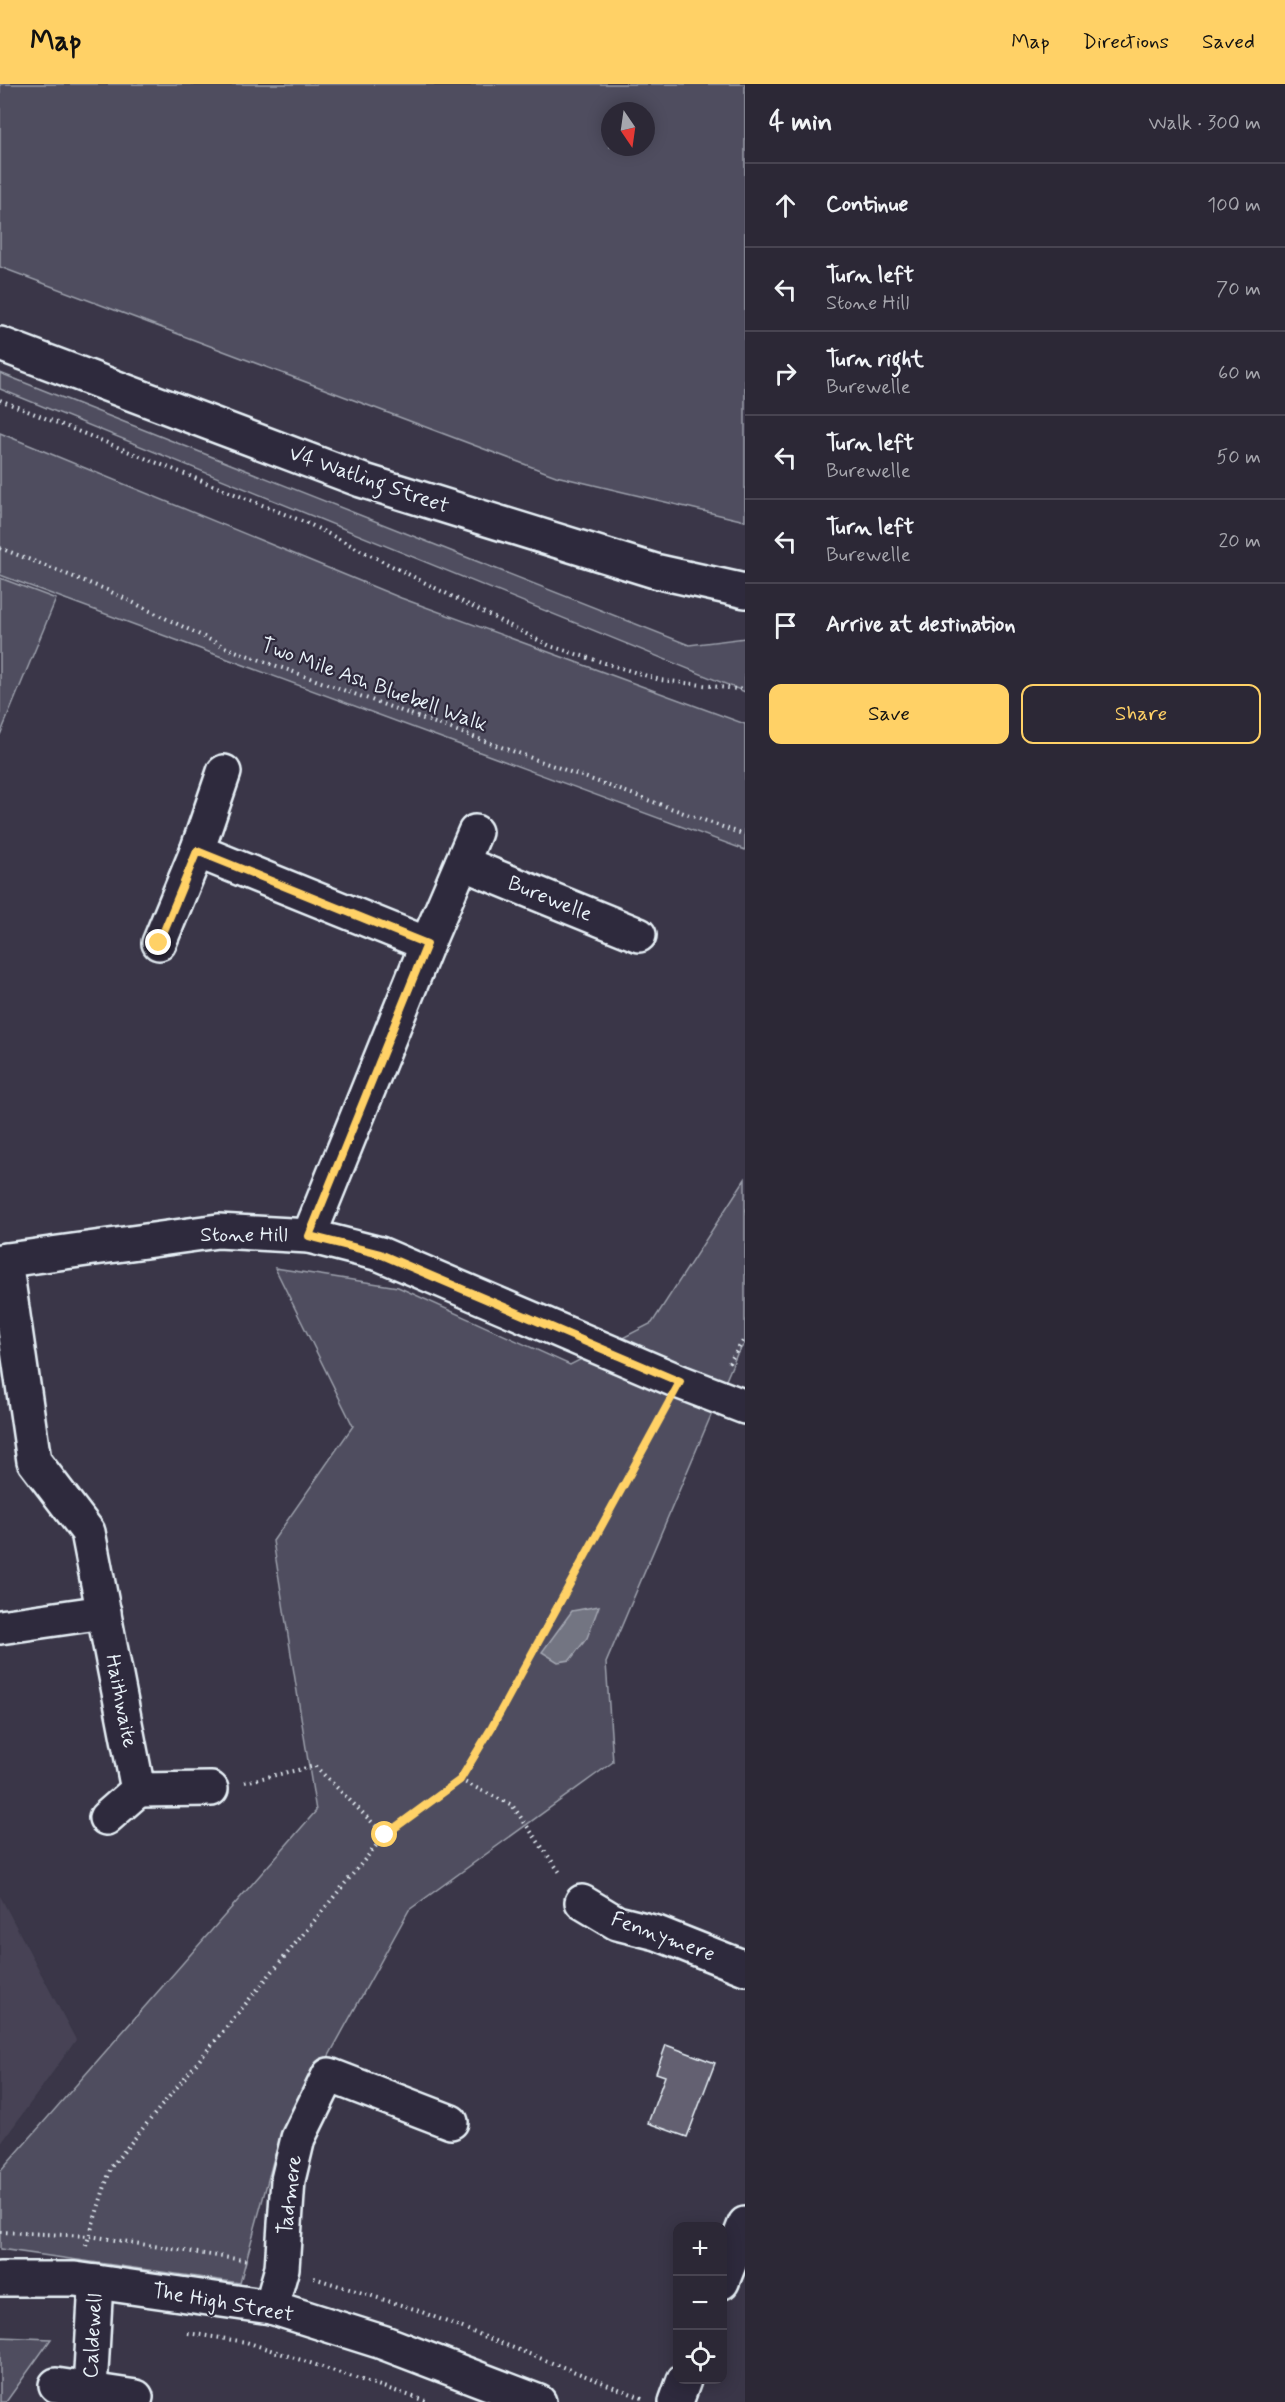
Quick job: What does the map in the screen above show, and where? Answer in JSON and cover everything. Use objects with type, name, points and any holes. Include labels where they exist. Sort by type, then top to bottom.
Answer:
[{"type":"street","name":"V4 Watling Street","points":[[0,344],[361,480],[656,571],[745,591]]},
{"type":"street","points":[[159,943],[197,851],[224,772]]},
{"type":"street","points":[[309,1236],[427,944],[475,832]]},
{"type":"street","points":[[197,851],[427,944]]},
{"type":"street","name":"Burewelle","points":[[462,863],[639,935]]},
{"type":"street","name":"Stone Hill","points":[[3,1261],[218,1231],[309,1236],[380,1254],[680,1382],[745,1407]]},
{"type":"street","name":"Haithwaite","points":[[3,1261],[34,1461],[88,1532],[138,1790]]},
{"type":"street","points":[[0,1627],[104,1612]]},
{"type":"street","points":[[106,1818],[138,1790],[211,1789]]},
{"type":"street","name":"Fennymere","points":[[582,1902],[617,1923],[657,1933],[745,1968]]},
{"type":"street","name":"Tadmere","points":[[271,2307],[282,2268],[288,2180],[298,2138],[329,2075],[451,2122]]},
{"type":"street","points":[[725,2276],[745,2224]]},
{"type":"street","name":"The High Street","points":[[0,2279],[85,2281],[271,2307],[382,2342],[491,2393],[539,2402]]},
{"type":"street","name":"Caldewell","points":[[85,2281],[90,2390]]},
{"type":"street","points":[[676,2402],[682,2384]]},
{"type":"street","name":"Caldewell","points":[[56,2385],[136,2397]]},
{"type":"path","points":[[0,400],[307,523],[550,646],[660,680],[745,690]]},
{"type":"path","name":"Two Mile Ash Bluebell Walk","points":[[0,548],[106,590],[227,648],[745,835]]},
{"type":"path","points":[[85,2281],[111,2167],[385,1835],[460,1780],[492,1727],[680,1382]]},
{"type":"path","points":[[211,1789],[315,1766],[385,1835]]},
{"type":"path","points":[[460,1780],[512,1805],[559,1873],[582,1885],[582,1902]]},
{"type":"path","points":[[187,2333],[246,2343],[429,2402]]},
{"type":"shaded area","points":[[0,84],[745,84],[745,521],[556,476],[0,267]]},
{"type":"shaded area","points":[[0,373],[689,645],[745,638],[745,692],[0,389]]},
{"type":"shaded area","points":[[0,433],[401,598],[745,724],[745,850],[0,575]]},
{"type":"shaded area","points":[[0,578],[56,599],[0,735]]},
{"type":"shaded area","points":[[745,1179],[745,1343],[737,1354],[606,1663],[613,1762],[409,1910],[275,2154],[240,2283],[0,2249],[0,2172],[316,1811],[273,1541],[353,1426],[275,1268],[398,1287],[570,1365],[652,1323]]},
{"type":"shaded area","points":[[0,1896],[76,2040],[0,2145]]},
{"type":"shaded area","points":[[0,2337],[51,2339],[6,2402],[0,2402]]},
{"type":"water","points":[[599,1606],[587,1638],[570,1660],[558,1662],[542,1652],[572,1611]]},
{"type":"building","points":[[666,2045],[715,2063],[687,2137],[648,2123],[665,2076],[656,2073]]},
{"type":"route","points":[[159,943],[197,851],[427,944],[309,1236],[380,1254],[680,1382],[492,1727],[460,1780],[385,1835]]}]
